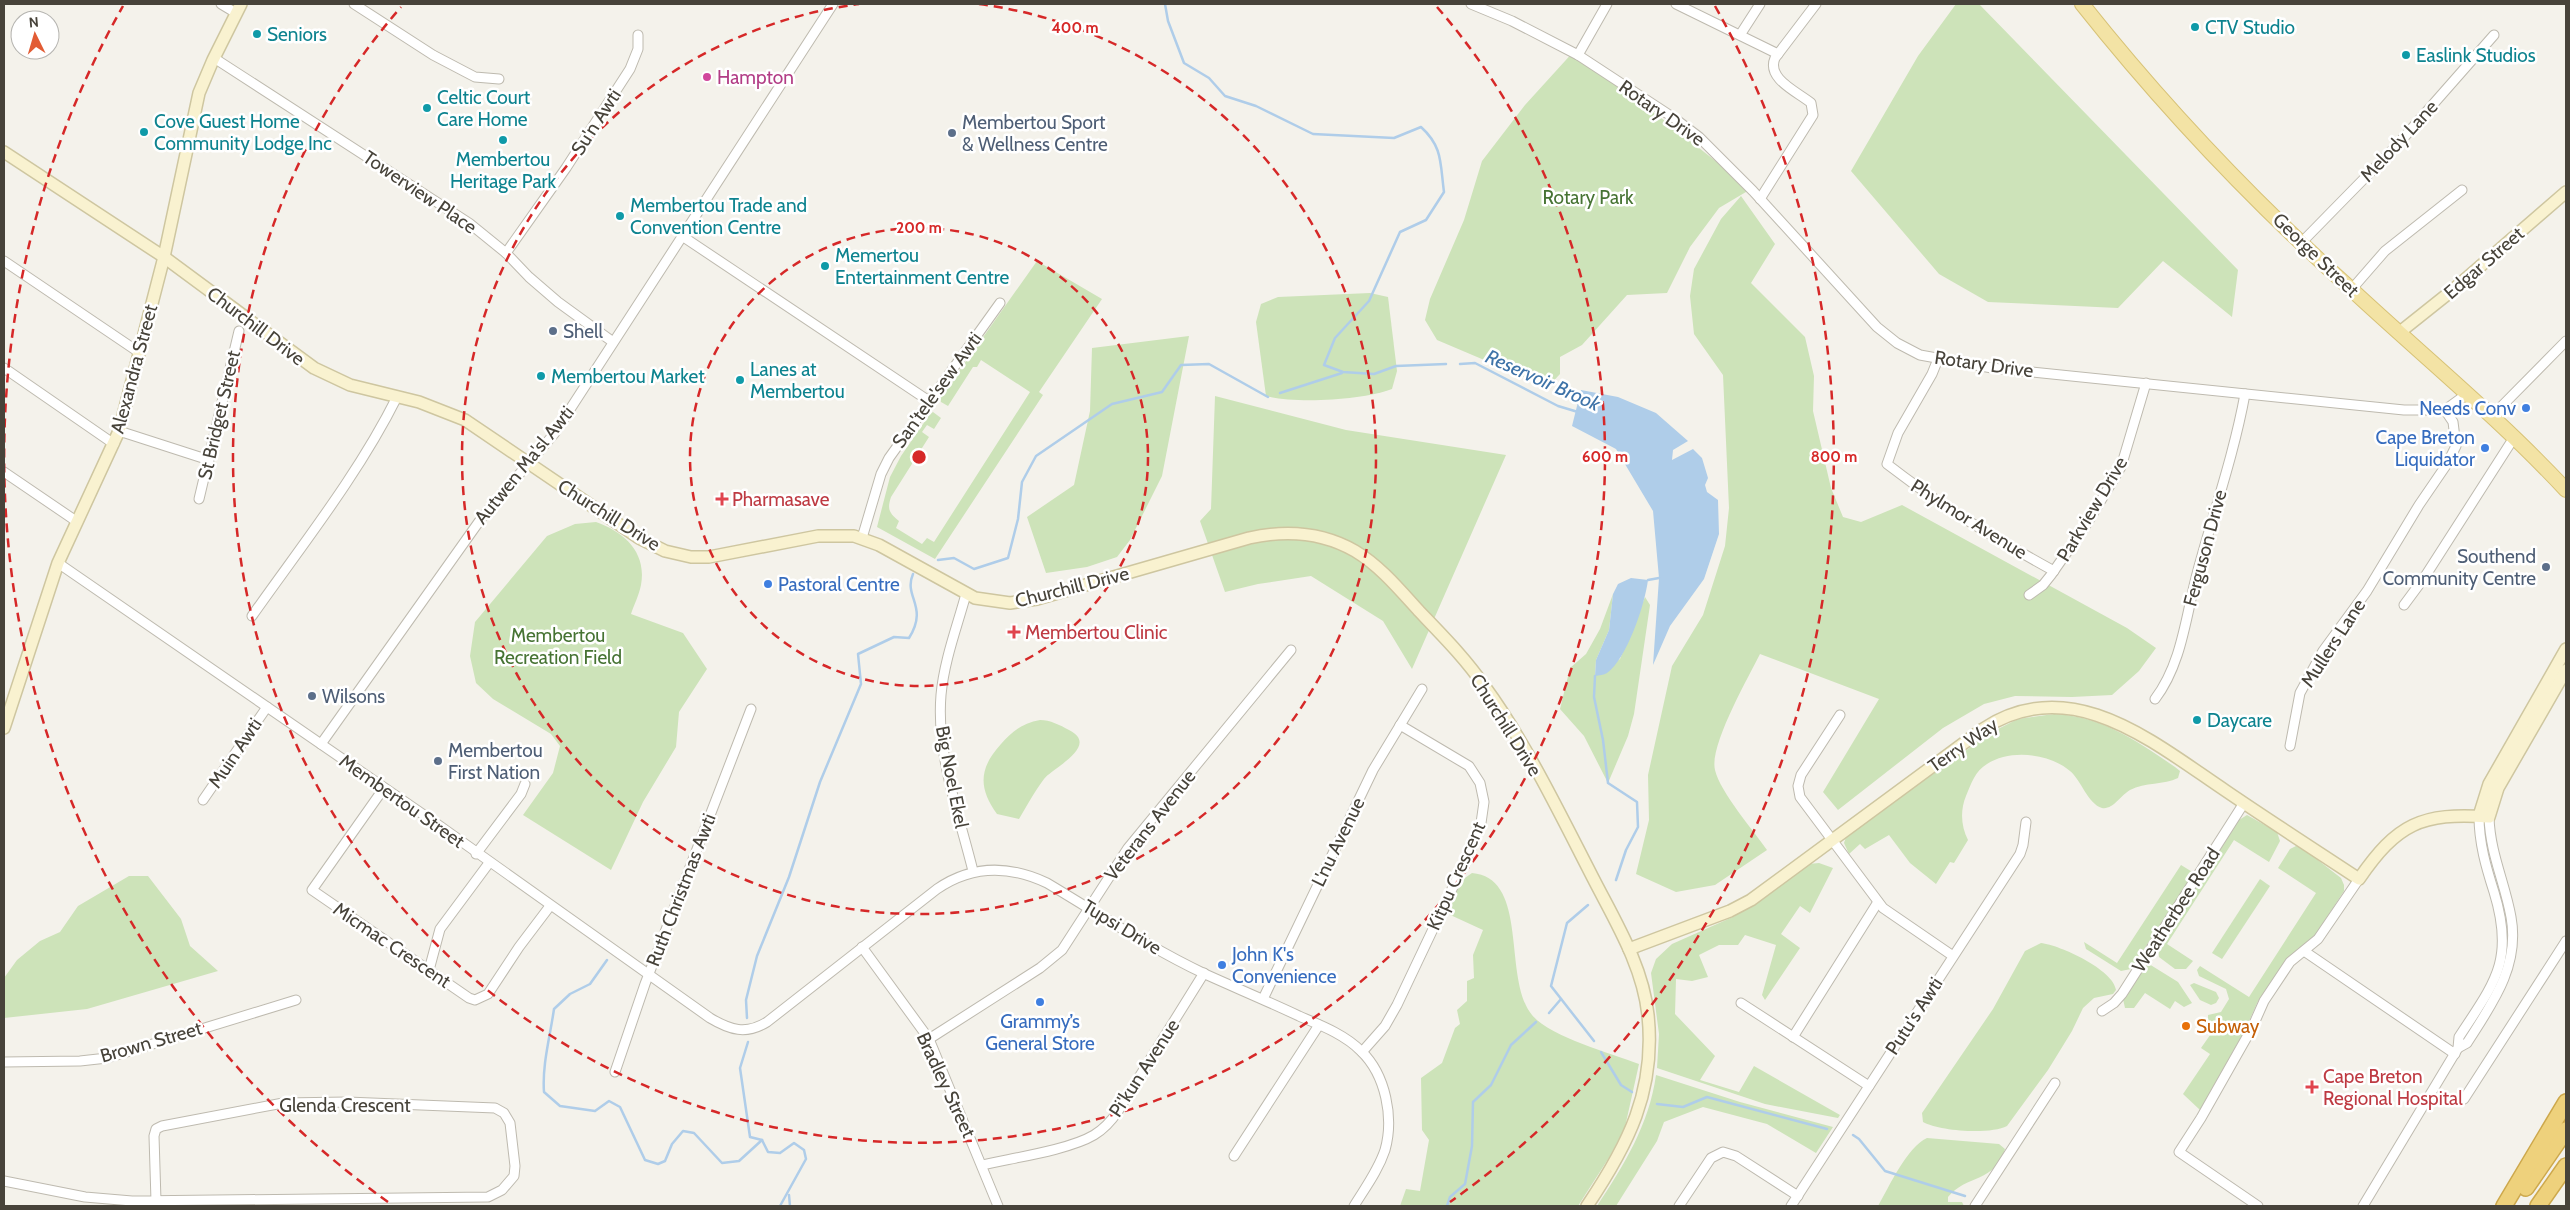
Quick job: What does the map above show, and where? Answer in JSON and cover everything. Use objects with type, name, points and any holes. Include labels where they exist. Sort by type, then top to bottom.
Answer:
[{"type":"highway","points":[[2504,1206],[2566,1102]]},
{"type":"highway","points":[[2513,1206],[2566,1130]]},
{"type":"highway","points":[[2549,1192],[2566,1166]]},
{"type":"highway","points":[[2538,1206],[2566,1171]]},
{"type":"main road","name":"George Street","points":[[2082,4],[2185,125],[2301,243],[2491,417],[2515,436],[2566,490]]},
{"type":"main road","name":"Alexandra Street","points":[[4,728],[58,563],[119,431],[164,257],[198,99],[214,58],[239,9]]},
{"type":"main road","name":"Churchill Drive","points":[[4,152],[164,257],[314,368],[350,385],[438,408],[465,420],[639,538],[682,556],[718,556],[827,535],[862,538],[887,549],[966,594],[992,602],[1028,602],[1249,538],[1272,534],[1314,536],[1353,550],[1389,579],[1449,643],[1494,698],[1565,824],[1628,949],[1640,980],[1648,1013],[1649,1067],[1641,1104],[1633,1126],[1614,1164],[1586,1206]]},
{"type":"main road","name":"Edgar Street","points":[[2400,332],[2454,290],[2566,192]]},
{"type":"main road","points":[[2484,817],[2489,784],[2566,649]]},
{"type":"main road","points":[[2484,817],[2498,788],[2566,670]]},
{"type":"main road","name":"Terry Way","points":[[1628,949],[1741,906],[1833,842],[1983,728],[2009,714],[2038,708],[2079,710],[2120,723],[2136,731],[2360,879]]},
{"type":"main road","points":[[2360,879],[2385,844],[2411,826],[2439,817],[2484,817]]},
{"type":"street","points":[[221,4],[239,9]]},
{"type":"street","points":[[354,4],[433,54],[475,77],[499,79]]},
{"type":"street","name":"Autwen Ma'sl Awti","points":[[321,744],[483,516],[554,434],[833,4]]},
{"type":"street","name":"Rotary Drive","points":[[1470,4],[1512,21],[1578,55],[1674,118],[1699,137],[1760,199],[1877,327],[1920,355],[1992,368],[2404,410],[2445,410]]},
{"type":"street","points":[[1578,55],[1607,4]]},
{"type":"street","points":[[1676,4],[1778,54]]},
{"type":"street","points":[[1740,35],[1760,4]]},
{"type":"street","points":[[1760,199],[1814,111],[1811,104],[1774,73],[1773,63],[1816,4]]},
{"type":"street","name":"Melody Lane","points":[[2301,243],[2399,143],[2494,34]]},
{"type":"street","name":"Su'n Awti","points":[[506,253],[566,168],[630,69],[638,49],[638,35]]},
{"type":"street","name":"Towerview Place","points":[[214,58],[449,210],[506,253],[529,277],[558,302],[613,342]]},
{"type":"street","points":[[2351,290],[2385,252],[2462,190]]},
{"type":"street","points":[[682,236],[929,401]]},
{"type":"street","points":[[4,260],[140,352]]},
{"type":"street","name":"San'tele'sew Awti","points":[[862,538],[885,466],[929,401],[1000,303]]},
{"type":"street","name":"St Bridget Street","points":[[199,498],[239,331]]},
{"type":"street","points":[[2491,417],[2566,341]]},
{"type":"street","name":"Phylmor Avenue","points":[[1938,359],[1932,374],[1898,433],[1886,464],[1918,489],[1988,536],[2054,571]]},
{"type":"street","points":[[4,368],[114,444]]},
{"type":"street","name":"Parkview Drive","points":[[2029,595],[2044,585],[2088,522],[2121,467],[2146,384]]},
{"type":"street","name":"Ferguson Drive","points":[[2155,699],[2166,684],[2176,661],[2193,586],[2238,430],[2245,394]]},
{"type":"street","points":[[2445,410],[2467,394]]},
{"type":"street","points":[[252,616],[360,462],[382,428],[397,397]]},
{"type":"street","name":"Mullers Lane","points":[[2290,746],[2300,693],[2323,651],[2367,592],[2447,464],[2456,446],[2453,422],[2445,410]]},
{"type":"street","points":[[119,431],[209,460]]},
{"type":"street","points":[[2404,605],[2424,578],[2515,436]]},
{"type":"street","points":[[4,472],[76,521]]},
{"type":"street","name":"Membertou Street","points":[[58,563],[321,744],[648,975],[719,1023],[731,1029],[748,1031]]},
{"type":"street","name":"Big Noel Ekel","points":[[966,594],[944,677],[940,714],[944,755],[973,871]]},
{"type":"street","name":"Veterans Avenue","points":[[929,1040],[1053,958],[1066,946],[1128,848],[1291,650]]},
{"type":"street","name":"L'nu Avenue","points":[[1263,999],[1373,770],[1422,689]]},
{"type":"street","name":"Muin Awti","points":[[203,800],[267,707]]},
{"type":"street","name":"Ruth Christmas Awti","points":[[615,1072],[648,975],[751,710]]},
{"type":"street","points":[[1840,715],[1801,775],[1798,786],[1800,797],[1878,902],[1895,918],[1954,956]]},
{"type":"street","name":"Kitpu Crescent","points":[[1362,1052],[1385,1026],[1397,1005],[1471,849],[1484,809],[1480,783],[1469,766],[1400,725]]},
{"type":"street","points":[[476,854],[521,794],[525,784]]},
{"type":"street","name":"Micmac Crescent","points":[[384,788],[312,890],[470,998],[482,998],[488,994],[519,947],[550,906]]},
{"type":"street","name":"Weatherbee Road","points":[[2102,1011],[2114,1003],[2122,994],[2244,803]]},
{"type":"street","points":[[2363,1206],[2457,1051],[2459,1038],[2497,974],[2503,951],[2504,928],[2483,855],[2484,817]]},
{"type":"street","name":"Putu's Awti","points":[[1791,1206],[2020,854],[2025,840],[2026,822]]},
{"type":"street","points":[[429,970],[440,929],[489,863]]},
{"type":"street","name":"Tupsi Drive","points":[[748,1031],[767,1022],[937,888],[973,871],[1003,870],[1025,873],[1047,883],[1204,973],[1319,1025],[1349,1041],[1362,1052],[1374,1068],[1384,1092],[1388,1131],[1385,1150],[1376,1170],[1354,1206]]},
{"type":"street","points":[[2258,1206],[2179,1152],[2201,1118],[2252,1028],[2264,1001],[2290,962],[2318,939],[2360,879]]},
{"type":"street","points":[[1793,1037],[1878,902]]},
{"type":"street","points":[[2464,1099],[2566,941]]},
{"type":"street","name":"Bradley Street","points":[[862,947],[929,1040],[998,1206]]},
{"type":"street","points":[[2304,950],[2457,1051]]},
{"type":"street","name":"Pi'kun Avenue","points":[[982,1165],[1076,1143],[1104,1128],[1118,1111],[1204,973]]},
{"type":"street","name":"Brown Street","points":[[4,1062],[80,1061],[107,1058],[296,1000]]},
{"type":"street","points":[[1741,1003],[1869,1086]]},
{"type":"street","points":[[1234,1156],[1319,1025]]},
{"type":"street","points":[[1975,1206],[2055,1083]]},
{"type":"street","name":"Glenda Crescent","points":[[156,1201],[154,1136],[160,1126],[273,1104],[339,1102],[492,1107],[500,1110],[507,1116],[511,1126],[514,1174],[502,1190],[484,1197],[385,1202]]},
{"type":"street","points":[[1679,1206],[1711,1158],[1723,1152],[1736,1156],[1798,1196]]},
{"type":"street","points":[[4,1181],[90,1197],[132,1201],[385,1202]]},
{"type":"green space","points":[[1956,4],[1979,4],[2238,270],[2232,317],[2163,261],[2118,308],[1988,302],[1939,274],[1851,171],[1918,56]]},
{"type":"green space","name":"Rotary Park","points":[[1575,50],[1751,189],[1719,208],[1690,247],[1667,293],[1627,295],[1582,345],[1560,357],[1560,374],[1548,387],[1437,340],[1425,320],[1430,299],[1464,220],[1482,161],[1525,105]]},
{"type":"green space","points":[[1741,196],[1775,244],[1751,283],[1805,337],[1814,376],[1813,411],[1831,488],[1843,517],[1861,522],[1902,505],[2127,628],[2156,648],[2139,671],[2112,695],[2072,697],[2015,696],[1984,704],[1943,728],[1838,810],[1823,792],[1879,699],[1760,654],[1723,729],[1715,759],[1715,770],[1730,800],[1767,850],[1715,885],[1676,892],[1636,874],[1649,820],[1648,775],[1672,666],[1703,615],[1725,546],[1729,508],[1723,375],[1694,334],[1690,296],[1694,269],[1721,219]]},
{"type":"green space","points":[[1037,261],[1102,299],[1039,392],[1043,395],[935,559],[877,527],[890,477],[901,456],[930,414],[933,412],[941,418],[934,429],[927,425],[922,432],[929,437],[891,497],[889,505],[891,513],[899,521],[896,528],[922,544],[927,538],[934,542],[1030,392],[981,360],[977,367],[973,367],[948,406],[941,402],[940,398]]},
{"type":"green space","points":[[1370,293],[1388,297],[1397,371],[1392,389],[1364,396],[1329,400],[1294,400],[1266,396],[1256,322],[1261,304],[1278,297]]},
{"type":"green space","points":[[1189,336],[1162,476],[1130,540],[1117,557],[1087,567],[1046,573],[1027,517],[1074,485],[1090,411],[1092,348]]},
{"type":"green space","points":[[1215,396],[1346,430],[1506,455],[1412,669],[1383,621],[1311,576],[1258,584],[1225,592],[1200,521],[1211,509]]},
{"type":"green space","name":"Membertou Recreation Field","points":[[596,522],[616,531],[637,553],[642,573],[641,585],[631,614],[683,633],[707,669],[679,712],[676,747],[643,802],[611,870],[523,815],[553,773],[560,746],[551,734],[493,699],[476,683],[470,656],[475,622],[547,536],[575,524]]},
{"type":"green space","points":[[1613,594],[1609,630],[1596,660],[1595,676],[1620,659],[1645,597],[1650,605],[1634,714],[1628,736],[1608,783],[1584,736],[1560,709],[1570,668],[1586,654],[1600,629]]},
{"type":"green space","points":[[2054,714],[2088,719],[2133,739],[2180,771],[2178,778],[2167,782],[2136,787],[2127,792],[2110,807],[2102,808],[2093,802],[2074,775],[2061,765],[2051,760],[2029,755],[2007,756],[1987,764],[1979,770],[1974,778],[1964,801],[1962,813],[1964,830],[1968,840],[1954,863],[1950,862],[1936,884],[1910,863],[1889,835],[1865,849],[1860,844],[1849,854],[1844,843],[1846,837],[1851,832],[1992,732],[2018,719]]},
{"type":"green space","points":[[1040,720],[1059,725],[1077,736],[1080,743],[1077,750],[1044,779],[1019,819],[997,814],[991,805],[984,787],[985,770],[988,761],[1014,731],[1023,725]]},
{"type":"green space","points":[[2247,815],[2277,832],[2280,841],[2269,862],[2234,840],[2167,944],[2193,961],[2186,969],[2175,969],[2159,957],[2158,946],[2239,820]]},
{"type":"green space","points":[[2296,846],[2301,847],[2341,878],[2344,891],[2314,937],[2285,961],[2258,1001],[2245,1030],[2200,1110],[2183,1094],[2210,1054],[2201,1048],[2215,1028],[2208,1023],[2208,1015],[2221,1012],[2229,999],[2226,989],[2199,976],[2197,970],[2200,966],[2249,997],[2316,893],[2278,868],[2290,849]]},
{"type":"green space","points":[[1819,863],[1833,868],[1810,913],[1800,906],[1781,934],[1800,948],[1765,1000],[1762,995],[1776,945],[1745,935],[1738,945],[1719,945],[1699,955],[1708,977],[1692,981],[1676,979],[1675,1014],[1715,1056],[1700,1080],[1739,1092],[1754,1066],[1840,1115],[1838,1118],[1765,1104],[1657,1068],[1659,1034],[1651,973],[1656,959],[1672,944],[1735,916],[1808,864]]},
{"type":"green space","points":[[2181,865],[2194,873],[2131,969],[2121,971],[2086,949],[2084,942],[2117,963]]},
{"type":"green space","points":[[1472,873],[1490,879],[1502,892],[1509,910],[1518,978],[1523,998],[1532,1015],[1541,1023],[1566,1037],[1639,1064],[1625,1127],[1610,1156],[1578,1206],[1400,1206],[1406,1189],[1420,1191],[1429,1140],[1422,1130],[1421,1078],[1442,1063],[1455,1028],[1460,1024],[1457,1010],[1467,1001],[1467,981],[1474,978],[1473,955],[1483,930],[1446,913],[1462,880]]},
{"type":"green space","points":[[129,876],[148,876],[181,919],[190,946],[218,971],[87,1009],[4,1018],[4,978],[17,960],[40,941],[60,932],[78,906]]},
{"type":"green space","points":[[2260,879],[2270,886],[2222,959],[2212,953]]},
{"type":"green space","points":[[2041,943],[2073,953],[2085,960],[2106,974],[2113,982],[2116,990],[2113,994],[2094,998],[2083,1008],[2072,1031],[2048,1070],[2007,1126],[1999,1129],[1965,1131],[1940,1128],[1923,1122],[1922,1113],[1993,1009],[2025,951]]},
{"type":"green space","points":[[2149,964],[2178,982],[2192,1003],[2184,1007],[2175,1001],[2170,1009],[2145,993],[2134,1008],[2125,1008],[2123,999],[2144,967]]},
{"type":"green space","points":[[2194,983],[2216,992],[2219,998],[2216,1003],[2211,1005],[2200,1000],[2190,985]]},
{"type":"green space","points":[[1656,1075],[1740,1102],[1833,1127],[1816,1153],[1767,1124],[1703,1107],[1664,1122],[1657,1141],[1616,1206],[1597,1206],[1634,1144],[1648,1111]]},
{"type":"green space","points":[[1927,1138],[1999,1144],[2005,1149],[1995,1168],[1955,1190],[1948,1197],[1948,1202],[1962,1202],[1964,1206],[1878,1206],[1906,1158],[1912,1150]]},
{"type":"water","points":[[1581,390],[1618,397],[1656,413],[1688,441],[1673,450],[1672,460],[1693,449],[1702,458],[1708,478],[1705,485],[1707,492],[1718,500],[1719,534],[1704,579],[1670,626],[1653,665],[1659,578],[1653,511],[1616,449],[1572,426]]},
{"type":"water","points":[[1631,578],[1648,580],[1634,630],[1628,644],[1614,666],[1606,674],[1595,676],[1596,660],[1609,630],[1613,594],[1618,584]]},
{"type":"waterway","name":"Reservoir Brook","points":[[1165,4],[1168,21],[1184,63],[1209,78],[1225,96],[1256,106],[1313,134],[1394,138],[1421,127],[1428,134],[1439,156],[1444,192],[1426,220],[1400,232],[1369,301],[1335,338],[1324,365],[1343,372],[1374,374],[1396,366],[1446,364]]},
{"type":"waterway","name":"Reservoir Brook","points":[[1460,364],[1475,363],[1558,406],[1578,412]]},
{"type":"waterway","points":[[938,560],[954,558],[974,569],[1008,558],[1018,519],[1022,482],[1036,456],[1112,404],[1162,392],[1181,365],[1209,364],[1268,397]]},
{"type":"waterway","points":[[1280,393],[1342,373]]},
{"type":"waterway","points":[[747,1018],[746,1000],[757,956],[789,877],[820,782],[861,684],[858,654],[894,637],[909,638],[917,618],[911,589],[913,574]]},
{"type":"waterway","name":"Reservoir Brook","points":[[1648,580],[1659,578]]},
{"type":"waterway","name":"Reservoir Brook","points":[[1595,676],[1594,697],[1603,740],[1608,783],[1637,802],[1638,827],[1626,850],[1616,880]]},
{"type":"waterway","name":"Reservoir Brook","points":[[1588,905],[1567,923],[1551,986],[1594,1041]]},
{"type":"waterway","points":[[607,960],[590,984],[570,994],[554,1009],[545,1061],[544,1092],[560,1106],[595,1111],[609,1101],[620,1107],[645,1160],[658,1164],[665,1161],[672,1144],[683,1131],[694,1133],[722,1163],[739,1161],[762,1140]]},
{"type":"waterway","points":[[1549,1013],[1561,999]]},
{"type":"waterway","points":[[1447,1206],[1450,1197],[1465,1184],[1472,1146],[1473,1102],[1491,1085],[1511,1045],[1536,1022]]},
{"type":"waterway","points":[[748,1042],[740,1068],[750,1137],[762,1140]]},
{"type":"waterway","name":"Reservoir Brook","points":[[1601,1052],[1621,1085],[1632,1092]]},
{"type":"waterway","name":"Reservoir Brook","points":[[1657,1104],[1683,1107],[1707,1097],[1827,1129]]},
{"type":"waterway","name":"Reservoir Brook","points":[[1853,1135],[1859,1139],[1885,1171],[1965,1196]]},
{"type":"waterway","points":[[762,1140],[768,1152],[780,1153],[794,1143],[804,1150],[806,1159],[780,1206]]},
{"type":"waterway","points":[[789,1195],[790,1206]]},
{"type":"place","name":"CTV Studio","points":[[2195,27]]},
{"type":"place","name":"Seniors","points":[[257,34]]},
{"type":"place","name":"Easlink Studios","points":[[2406,55]]},
{"type":"place","name":"Hampton","points":[[707,77]]},
{"type":"place","name":"Celtic Court Care Home","points":[[427,108]]},
{"type":"place","name":"Cove Guest Home Community Lodge Inc","points":[[144,132]]},
{"type":"place","name":"Membertou Sport & Wellness Centre","points":[[952,133]]},
{"type":"place","name":"Membertou Heritage Park","points":[[503,140]]},
{"type":"place","name":"Membertou Trade and Convention Centre","points":[[620,216]]},
{"type":"place","name":"Memertou Entertainment Centre","points":[[825,266]]},
{"type":"place","name":"Shell","points":[[553,331]]},
{"type":"place","name":"Membertou Market","points":[[541,376]]},
{"type":"place","name":"Lanes at Membertou","points":[[740,380]]},
{"type":"place","name":"Needs Conv","points":[[2526,408]]},
{"type":"place","name":"Cape Breton Liquidator","points":[[2485,448]]},
{"type":"place","name":"Pharmasave","points":[[722,499]]},
{"type":"place","name":"Southend Community Centre","points":[[2546,567]]},
{"type":"place","name":"Pastoral Centre","points":[[768,584]]},
{"type":"place","name":"Membertou Clinic","points":[[1014,632]]},
{"type":"place","name":"Wilsons","points":[[312,696]]},
{"type":"place","name":"Daycare","points":[[2197,720]]},
{"type":"place","name":"Membertou First Nation","points":[[438,761]]},
{"type":"place","name":"John K's Convenience","points":[[1222,965]]},
{"type":"place","name":"Grammy’s General Store","points":[[1040,1002]]},
{"type":"place","name":"Subway","points":[[2186,1026]]},
{"type":"place","name":"Cape Breton Regional Hospital","points":[[2312,1087]]}]
